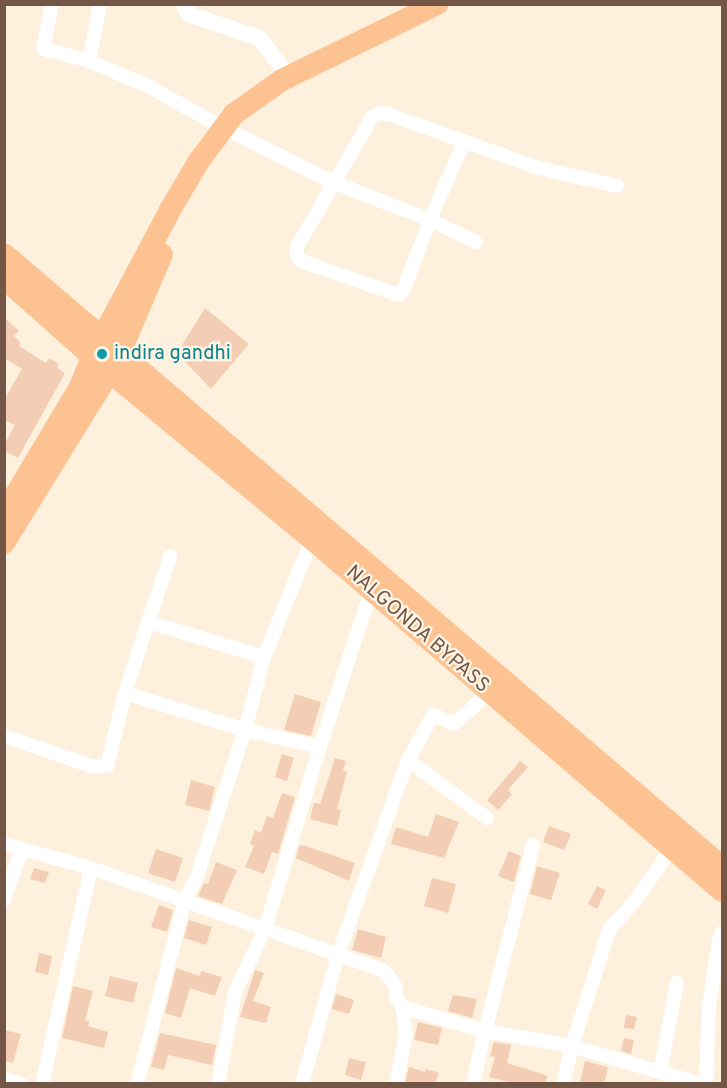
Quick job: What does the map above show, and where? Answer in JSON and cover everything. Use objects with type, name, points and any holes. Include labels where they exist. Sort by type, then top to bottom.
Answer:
[{"type":"highway","points":[[4,514],[80,387],[103,336],[199,161],[234,114],[289,76],[433,7]]},
{"type":"highway","points":[[4,543],[121,352],[179,214],[187,185]]},
{"type":"highway","points":[[4,254],[103,336]]},
{"type":"highway","points":[[4,278],[92,357]]},
{"type":"highway","name":"NALGONDA BYPASS","points":[[103,336],[272,484],[723,867]]},
{"type":"highway","name":"NALGONDA BYPASS","points":[[92,357],[312,539],[723,891]]},
{"type":"street","points":[[52,4],[43,50],[89,61],[148,86],[224,128],[335,183],[430,220],[476,242]]},
{"type":"street","points":[[89,61],[100,4]]},
{"type":"street","points":[[184,4],[188,14],[259,38],[289,76]]},
{"type":"street","points":[[404,4],[433,7]]},
{"type":"street","points":[[464,142],[430,220],[403,291],[398,296],[301,261],[297,255],[297,247],[372,117],[380,113],[464,142],[535,168],[617,186]]},
{"type":"street","points":[[137,1083],[186,900],[197,876],[245,730],[264,657],[312,539]]},
{"type":"street","points":[[4,736],[91,766],[107,766],[125,693],[170,557]]},
{"type":"street","points":[[218,1083],[235,992],[265,929],[320,747],[371,591]]},
{"type":"street","points":[[148,622],[264,657]]},
{"type":"street","points":[[302,1083],[338,955],[408,760],[433,715],[454,724],[490,692]]},
{"type":"street","points":[[125,693],[245,730],[320,747]]},
{"type":"street","points":[[408,760],[487,818]]},
{"type":"street","points":[[4,844],[91,868],[383,969],[395,985],[397,999],[402,1007],[406,1034],[396,1083]]},
{"type":"street","points":[[473,1083],[533,844]]},
{"type":"street","points":[[563,1083],[572,1046],[609,930],[635,901],[672,848]]},
{"type":"street","points":[[4,900],[22,849]]},
{"type":"street","points":[[42,1083],[91,868]]},
{"type":"street","points":[[706,1083],[709,1007],[719,940],[723,933]]},
{"type":"street","points":[[660,1072],[677,983]]},
{"type":"street","points":[[402,1007],[485,1031],[572,1046],[700,1083]]},
{"type":"street","points":[[4,1079],[21,1083]]},
{"type":"building","points":[[205,308],[249,344],[211,389],[177,353]]},
{"type":"building","points":[[4,317],[19,331],[14,336],[21,343],[19,346],[46,363],[49,358],[59,364],[57,368],[65,373],[18,458],[4,451],[4,445],[15,425],[4,420],[4,400],[22,369],[4,358]]},
{"type":"building","points":[[295,694],[321,702],[311,736],[284,730]]},
{"type":"building","points":[[282,754],[294,758],[287,781],[275,777]]},
{"type":"building","points":[[335,758],[346,761],[343,771],[347,772],[337,809],[341,810],[337,826],[310,819],[314,803],[320,804]]},
{"type":"building","points":[[520,761],[528,767],[508,790],[512,794],[498,810],[487,800]]},
{"type":"building","points":[[191,780],[215,787],[209,811],[185,805]]},
{"type":"building","points":[[282,793],[295,797],[278,854],[272,852],[264,874],[245,867],[254,846],[250,844],[255,830],[261,833],[267,816],[273,818]]},
{"type":"building","points":[[436,814],[459,822],[444,858],[391,844],[396,827],[428,837]]},
{"type":"building","points":[[549,826],[571,834],[564,850],[543,842]]},
{"type":"building","points":[[303,845],[355,863],[349,881],[296,858],[299,846]]},
{"type":"building","points":[[156,849],[183,858],[175,882],[148,873]]},
{"type":"building","points":[[509,851],[521,856],[514,882],[498,876]]},
{"type":"building","points":[[216,862],[237,870],[222,904],[198,896],[204,883],[208,884]]},
{"type":"building","points":[[537,866],[560,873],[551,900],[530,894]]},
{"type":"building","points":[[34,868],[49,872],[45,883],[30,879]]},
{"type":"building","points":[[432,878],[456,884],[448,913],[424,906]]},
{"type":"building","points":[[597,886],[606,890],[597,909],[588,904]]},
{"type":"building","points":[[159,905],[173,910],[167,932],[151,927]]},
{"type":"building","points":[[189,920],[212,927],[206,945],[184,938]]},
{"type":"building","points":[[358,929],[386,937],[381,958],[352,950]]},
{"type":"building","points":[[39,953],[52,956],[48,975],[35,972]]},
{"type":"building","points":[[176,968],[200,976],[201,971],[222,977],[215,996],[190,988],[181,1018],[165,1013]]},
{"type":"building","points":[[255,970],[264,973],[253,1001],[271,1007],[266,1023],[240,1017]]},
{"type":"building","points":[[110,976],[138,983],[133,1003],[105,996]]},
{"type":"building","points":[[73,986],[93,991],[85,1020],[90,1021],[88,1026],[108,1032],[104,1048],[62,1038]]},
{"type":"building","points":[[336,994],[354,1000],[349,1014],[332,1009]]},
{"type":"building","points":[[453,995],[477,999],[472,1018],[448,1011]]},
{"type":"building","points":[[626,1015],[637,1017],[634,1029],[624,1028]]},
{"type":"building","points":[[418,1022],[442,1028],[438,1045],[414,1040]]},
{"type":"building","points":[[4,1030],[21,1034],[13,1063],[4,1061]]},
{"type":"building","points":[[160,1033],[216,1045],[212,1065],[168,1055],[164,1070],[151,1067]]},
{"type":"building","points":[[624,1038],[634,1040],[631,1054],[621,1051]]},
{"type":"building","points":[[494,1042],[511,1045],[507,1063],[548,1076],[545,1083],[512,1083],[489,1077],[495,1057],[490,1056]]},
{"type":"building","points":[[349,1058],[366,1062],[361,1080],[345,1075]]},
{"type":"building","points":[[585,1061],[608,1067],[604,1083],[580,1083]]},
{"type":"building","points":[[409,1067],[439,1073],[435,1083],[405,1083]]},
{"type":"place","name":"indira gandhi","points":[[102,354]]}]
